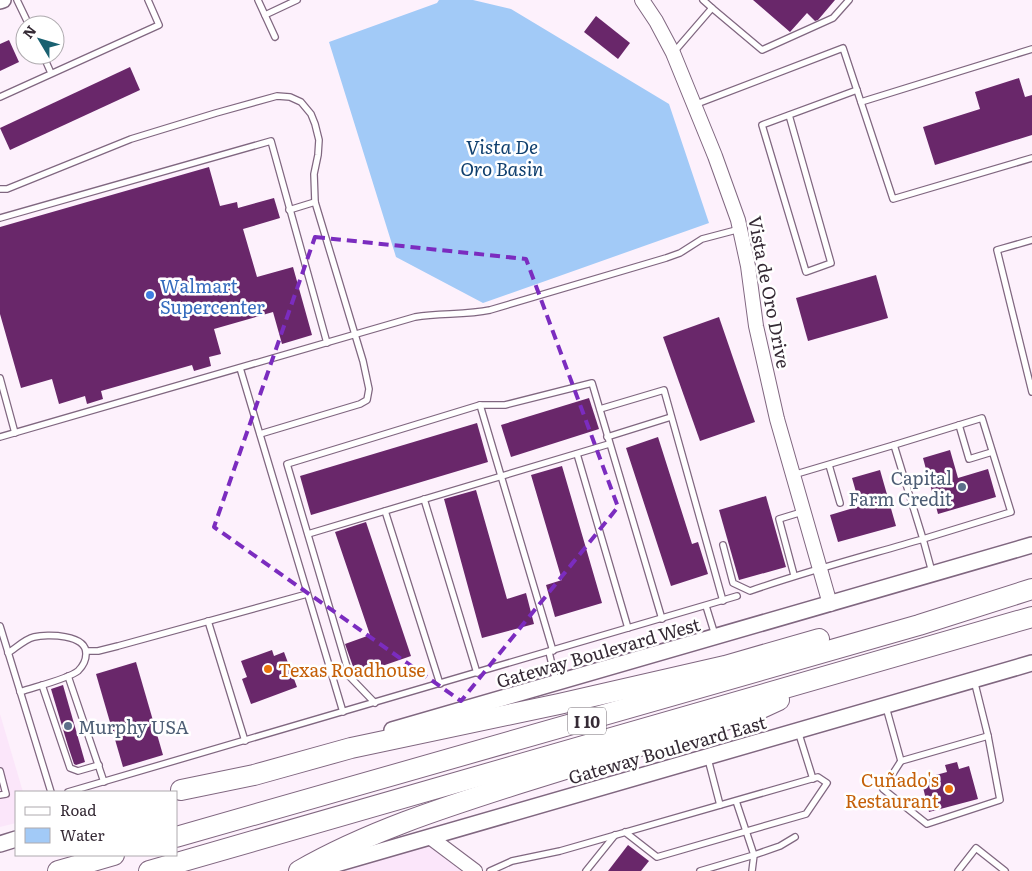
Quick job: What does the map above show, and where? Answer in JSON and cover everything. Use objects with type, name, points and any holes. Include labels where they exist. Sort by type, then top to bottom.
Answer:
[{"type":"highway","name":"I 10","points":[[178,836],[910,627],[1032,589]]},
{"type":"highway","points":[[177,791],[254,775],[351,748],[551,706],[725,666],[896,617],[997,599]]},
{"type":"highway","name":"I 10","points":[[149,871],[1032,618]]},
{"type":"highway","points":[[299,871],[330,854],[440,809],[756,711],[843,671]]},
{"type":"highway","points":[[58,871],[110,856]]},
{"type":"main road","name":"Gateway Boulevard West","points":[[177,791],[557,684],[1032,545]]},
{"type":"main road","name":"Gateway Boulevard East","points":[[312,871],[1032,663]]},
{"type":"main road","points":[[0,844],[15,839]]},
{"type":"street","name":"Vista de Oro Drive","points":[[642,0],[656,21],[673,54],[726,183],[740,229],[748,266],[756,326],[777,420],[830,604]]},
{"type":"street","points":[[431,838],[475,871]]},
{"type":"lane","points":[[17,0],[24,15]]},
{"type":"lane","points":[[0,97],[160,25],[148,0]]},
{"type":"lane","points":[[258,0],[275,37]]},
{"type":"lane","points":[[265,15],[297,0]]},
{"type":"lane","points":[[703,0],[762,50],[834,18],[849,0]]},
{"type":"lane","points":[[673,54],[712,8]]},
{"type":"lane","points":[[694,105],[843,48],[893,199],[1032,158]]},
{"type":"lane","points":[[861,102],[1032,49]]},
{"type":"lane","points":[[47,65],[51,73]]},
{"type":"lane","points":[[789,115],[831,264],[806,272],[762,125],[789,115],[857,90]]},
{"type":"lane","points":[[0,189],[7,189],[131,139],[277,96],[290,97],[301,102],[315,124],[319,140],[314,174],[314,202],[363,361],[369,389],[367,400],[260,434]]},
{"type":"lane","points":[[0,218],[271,142],[327,343]]},
{"type":"lane","points":[[289,210],[314,202]]},
{"type":"lane","points":[[0,437],[415,317],[443,313],[475,313],[490,310],[666,258],[680,253],[702,238],[740,229]]},
{"type":"lane","points":[[1032,240],[997,250],[1032,392]]},
{"type":"lane","points":[[240,368],[343,712]]},
{"type":"lane","points":[[0,378],[15,433]]},
{"type":"lane","points":[[375,703],[350,677],[287,464],[480,405],[505,405],[592,383],[662,619]]},
{"type":"lane","points":[[600,409],[664,390],[723,601]]},
{"type":"lane","points":[[480,405],[551,651],[557,684]]},
{"type":"lane","points":[[607,436],[671,417]]},
{"type":"lane","points":[[723,546],[733,583],[750,591],[794,575],[820,570],[1011,512],[982,418],[793,475]]},
{"type":"lane","points":[[959,425],[970,458],[992,452]]},
{"type":"lane","points":[[308,534],[609,444]]},
{"type":"lane","points":[[894,445],[933,574]]},
{"type":"lane","points":[[577,454],[628,628]]},
{"type":"lane","points":[[829,465],[840,503]]},
{"type":"lane","points":[[424,499],[477,673]]},
{"type":"lane","points":[[384,511],[440,684]]},
{"type":"lane","points":[[794,575],[779,519],[804,512]]},
{"type":"lane","points":[[86,651],[98,651],[307,594]]},
{"type":"lane","points":[[72,791],[737,596]]},
{"type":"lane","points":[[706,606],[716,637]]},
{"type":"lane","points":[[208,621],[245,740]]},
{"type":"lane","points":[[0,626],[51,791]]},
{"type":"lane","points":[[8,653],[31,637],[47,634],[72,638],[83,643],[86,651],[85,663],[77,672],[20,692]]},
{"type":"lane","points":[[68,676],[104,782]]},
{"type":"lane","points":[[974,680],[988,736],[1000,800],[927,824],[883,789],[901,761],[988,736]]},
{"type":"lane","points":[[42,685],[70,768],[78,771],[99,765]]},
{"type":"lane","points":[[886,705],[901,761]]},
{"type":"lane","points":[[798,731],[812,779]]},
{"type":"lane","points":[[707,757],[720,805]]},
{"type":"lane","points":[[0,771],[6,794],[0,796]]},
{"type":"lane","points":[[490,871],[512,860],[560,851],[625,832],[720,805],[736,801],[818,777],[827,782],[806,814],[658,857],[625,832]]},
{"type":"lane","points":[[736,801],[754,855],[752,871]]},
{"type":"lane","points":[[586,871],[615,835]]},
{"type":"lane","points":[[700,871],[712,869],[780,846],[795,837]]},
{"type":"lane","points":[[958,871],[976,848],[1004,871]]},
{"type":"highlighted area","points":[[315,237],[526,259],[618,507],[461,701],[214,527]]},
{"type":"shaded area","points":[[0,714],[23,791],[15,791],[15,823],[0,827]]},
{"type":"shaded area","points":[[432,845],[467,871],[345,871]]},
{"type":"water","name":"Vista De Oro Basin","points":[[439,0],[473,0],[511,9],[669,104],[709,223],[483,303],[396,257],[329,42],[437,3]]},
{"type":"building","points":[[753,0],[835,0],[818,20],[815,21],[807,13],[790,32]]},
{"type":"building","points":[[596,16],[630,43],[618,59],[584,32]]},
{"type":"building","points":[[9,40],[15,53],[15,64],[0,71],[0,44]]},
{"type":"building","points":[[130,67],[140,90],[10,150],[0,128]]},
{"type":"building","points":[[1019,78],[1025,97],[1032,95],[1032,135],[935,165],[923,127],[980,109],[975,92]]},
{"type":"building","name":"Walmart Supercenter","points":[[209,167],[220,206],[237,202],[238,208],[274,198],[280,218],[243,229],[257,277],[293,267],[312,335],[282,344],[273,312],[214,329],[221,354],[209,357],[211,366],[194,371],[192,365],[101,391],[103,399],[87,404],[85,396],[59,404],[52,379],[21,388],[0,314],[0,227]]},
{"type":"building","points":[[876,275],[888,318],[808,341],[796,298]]},
{"type":"building","points":[[719,317],[755,422],[700,441],[663,337]]},
{"type":"building","points":[[589,398],[599,429],[511,457],[501,425]]},
{"type":"building","points":[[477,423],[488,462],[311,515],[300,476]]},
{"type":"building","points":[[658,437],[692,544],[698,542],[708,574],[671,586],[626,448]]},
{"type":"building","name":"Capital Farm Credit","points":[[950,450],[958,478],[988,469],[996,497],[938,514],[923,458]]},
{"type":"building","points":[[562,466],[602,603],[555,617],[546,585],[562,580],[531,475]]},
{"type":"building","points":[[880,470],[896,526],[838,542],[830,515],[860,506],[852,478]]},
{"type":"building","points":[[476,490],[507,599],[526,593],[534,624],[482,638],[444,499]]},
{"type":"building","points":[[766,496],[786,567],[739,580],[719,510]]},
{"type":"building","points":[[366,522],[411,656],[356,675],[345,644],[370,635],[335,532]]},
{"type":"building","name":"Texas Roadhouse","points":[[272,650],[274,656],[284,652],[297,687],[251,704],[242,679],[247,677],[241,661]]},
{"type":"building","points":[[136,662],[163,755],[123,767],[96,674]]},
{"type":"building","name":"Murphy USA","points":[[63,685],[85,762],[76,765],[68,746],[51,689]]},
{"type":"building","name":"Cuñado's Restaurant","points":[[957,762],[959,769],[969,766],[978,799],[929,812],[921,779],[947,772],[945,765]]},
{"type":"building","points":[[628,845],[649,861],[641,871],[608,871]]},
{"type":"place","name":"Walmart Supercenter","points":[[150,295]]},
{"type":"place","name":"Capital Farm Credit","points":[[962,487]]},
{"type":"place","name":"Texas Roadhouse","points":[[268,669]]},
{"type":"place","name":"Murphy USA","points":[[68,726]]},
{"type":"place","name":"Cuñado's Restaurant","points":[[949,789]]}]
